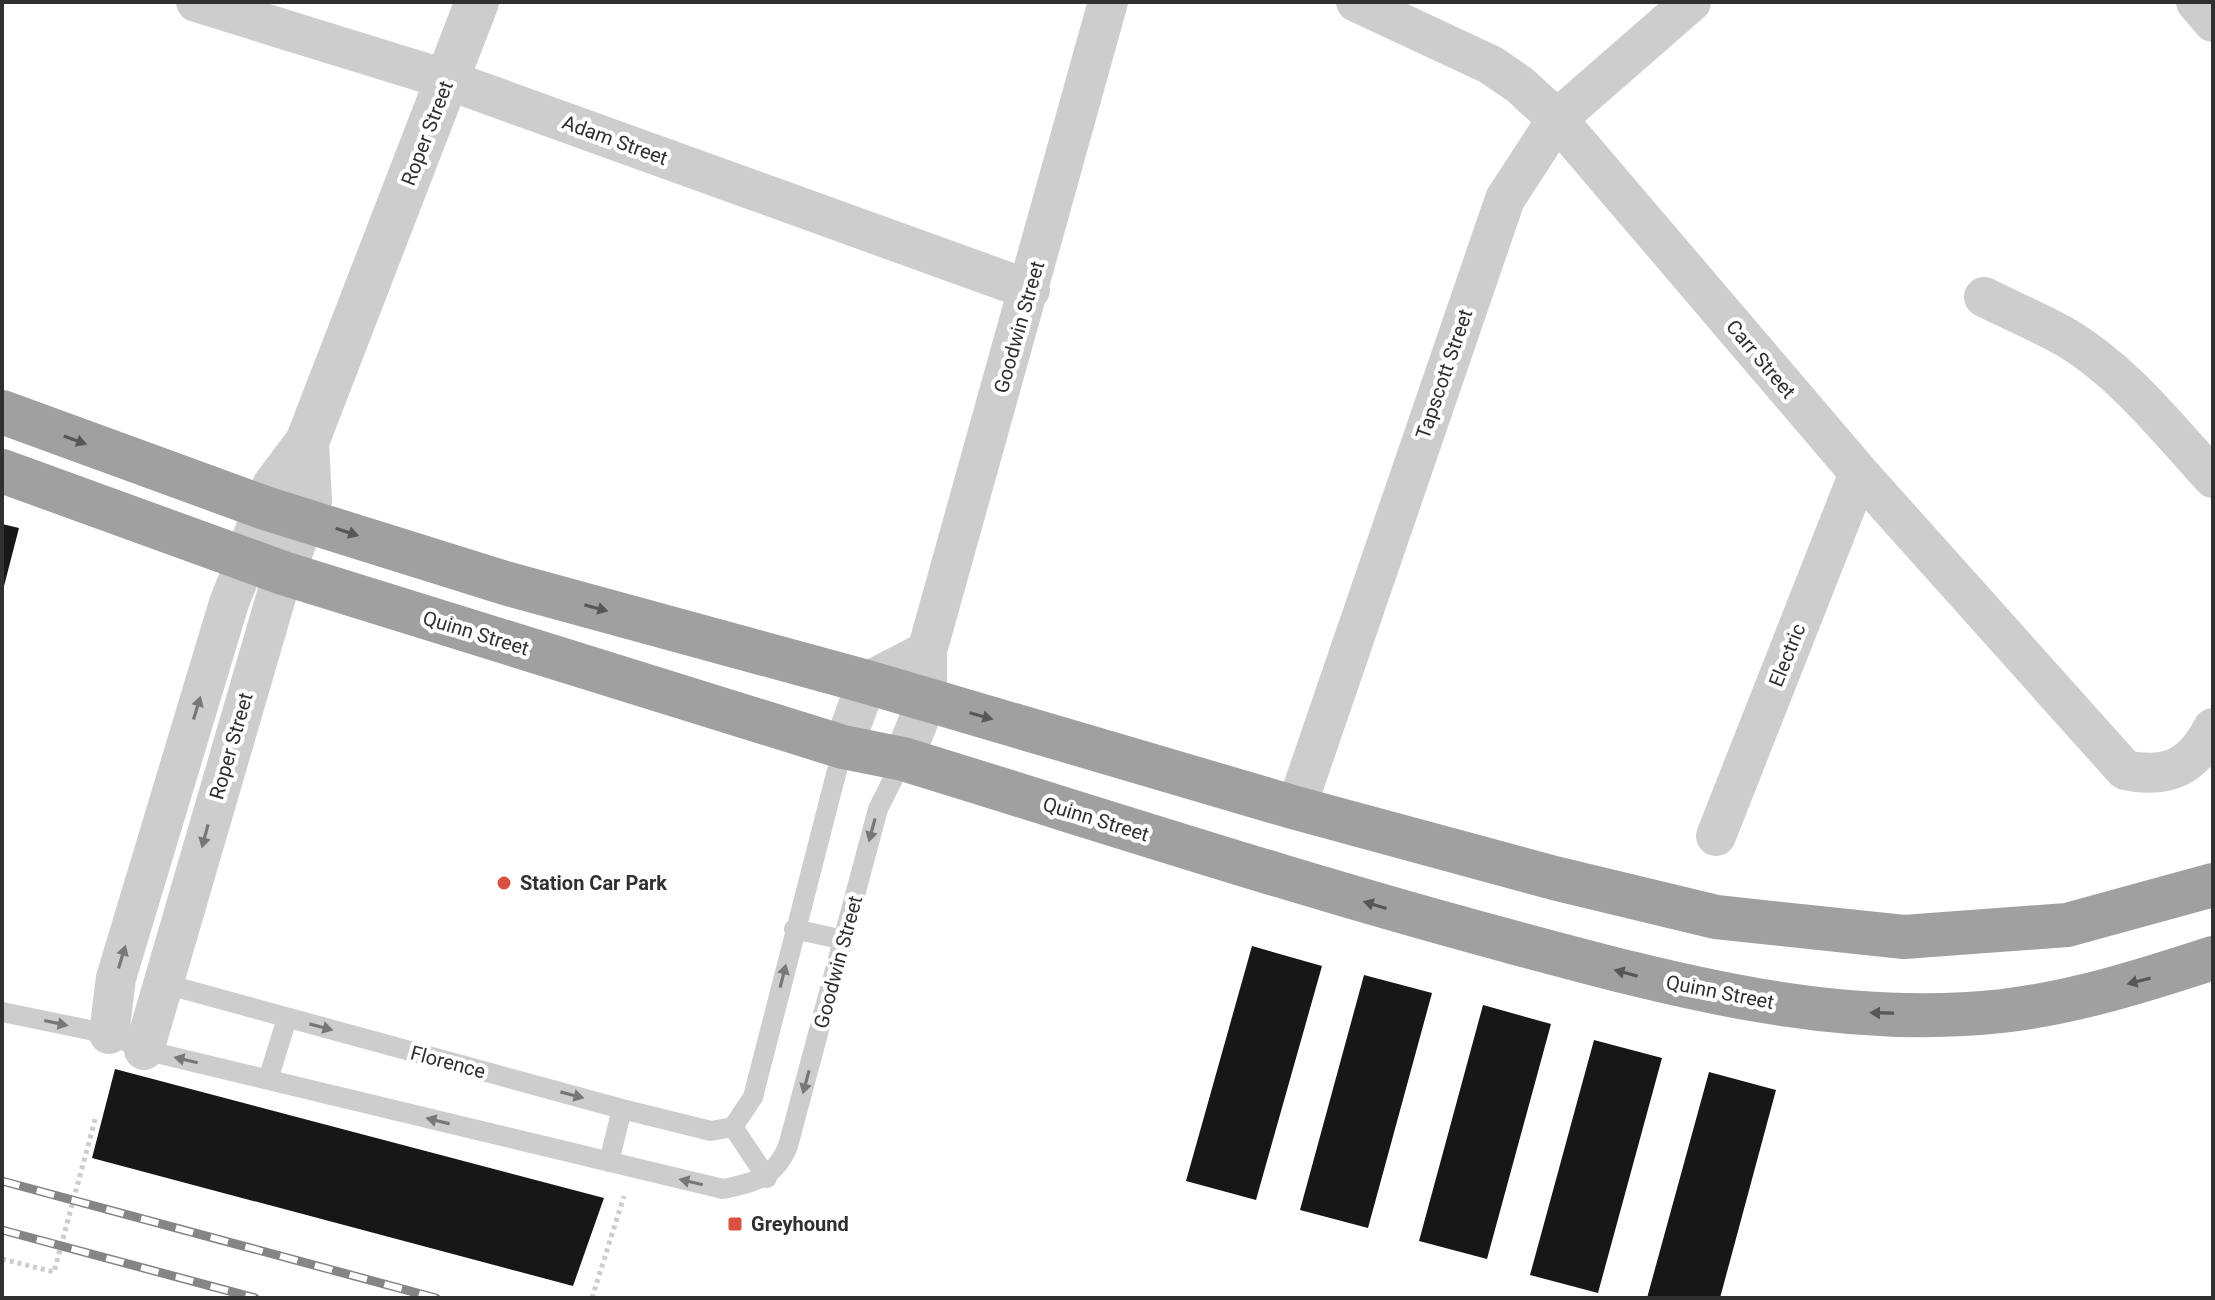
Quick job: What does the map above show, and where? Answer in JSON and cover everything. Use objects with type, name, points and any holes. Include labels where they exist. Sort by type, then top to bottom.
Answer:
[{"type":"highway","points":[[2,412],[284,513],[505,583],[867,682],[1296,808],[1554,878],[1716,917],[1904,937],[2067,925],[2213,885]]},
{"type":"highway","name":"Quinn Street","points":[[2,471],[264,567],[843,747],[903,759],[1386,908],[1635,975],[1759,1003],[1879,1013],[2003,1011],[2143,981],[2213,958]]},
{"type":"street","name":"Adam Street","points":[[196,2],[448,80],[1030,290]]},
{"type":"street","name":"Roper Street","points":[[126,1042],[116,978],[200,771],[284,513],[274,486],[307,442],[477,2]]},
{"type":"street","name":"Goodwin Street","points":[[903,759],[927,700],[927,651],[1108,2]]},
{"type":"street","name":"Carr Street","points":[[1356,2],[1491,65],[1520,85],[1557,119],[1859,473],[2125,770],[2148,775],[2171,772],[2203,747],[2213,728]]},
{"type":"street","name":"Tapscott Street","points":[[1296,808],[1494,227],[1516,178],[1557,119],[1691,2]]},
{"type":"street","points":[[2196,2],[2213,22]]},
{"type":"street","points":[[1984,297],[2067,338],[2100,362],[2142,400],[2213,478]]},
{"type":"street","name":"Electric","points":[[1716,836],[1859,473]]},
{"type":"street","points":[[843,747],[867,682],[927,651]]},
{"type":"street","name":"Roper Street","points":[[126,1042],[165,984],[200,771]]},
{"type":"lane","points":[[2,1012],[268,1080],[723,1189],[767,1178],[733,1127],[753,1097],[843,747]]},
{"type":"lane","name":"Goodwin Street","points":[[767,1178],[782,1162],[788,1146],[878,809],[903,759]]},
{"type":"lane","points":[[794,929],[844,940]]},
{"type":"lane","name":"Florence","points":[[165,984],[622,1109],[711,1131],[733,1127]]},
{"type":"lane","points":[[268,1080],[287,1018]]},
{"type":"lane","points":[[609,1162],[622,1109]]},
{"type":"path","points":[[2,1259],[54,1272],[96,1116]]},
{"type":"path","points":[[592,1297],[632,1168]]},
{"type":"building","points":[[2,524],[19,528],[3,590],[2,589]]},
{"type":"building","points":[[1252,946],[1322,966],[1256,1200],[1186,1181]]},
{"type":"building","points":[[1364,975],[1432,993],[1368,1228],[1300,1210]]},
{"type":"building","points":[[1483,1005],[1551,1024],[1487,1259],[1419,1241]]},
{"type":"building","points":[[1594,1040],[1662,1058],[1598,1293],[1530,1275]]},
{"type":"building","points":[[115,1069],[604,1198],[573,1286],[92,1158]]},
{"type":"building","points":[[1709,1072],[1776,1090],[1720,1298],[1647,1298]]},
{"type":"railway","points":[[2,1181],[436,1298]]},
{"type":"railway","points":[[2,1230],[255,1298]]},
{"type":"place","name":"Station Car Park","points":[[504,883]]},
{"type":"place","name":"Greyhound","points":[[735,1224]]}]
